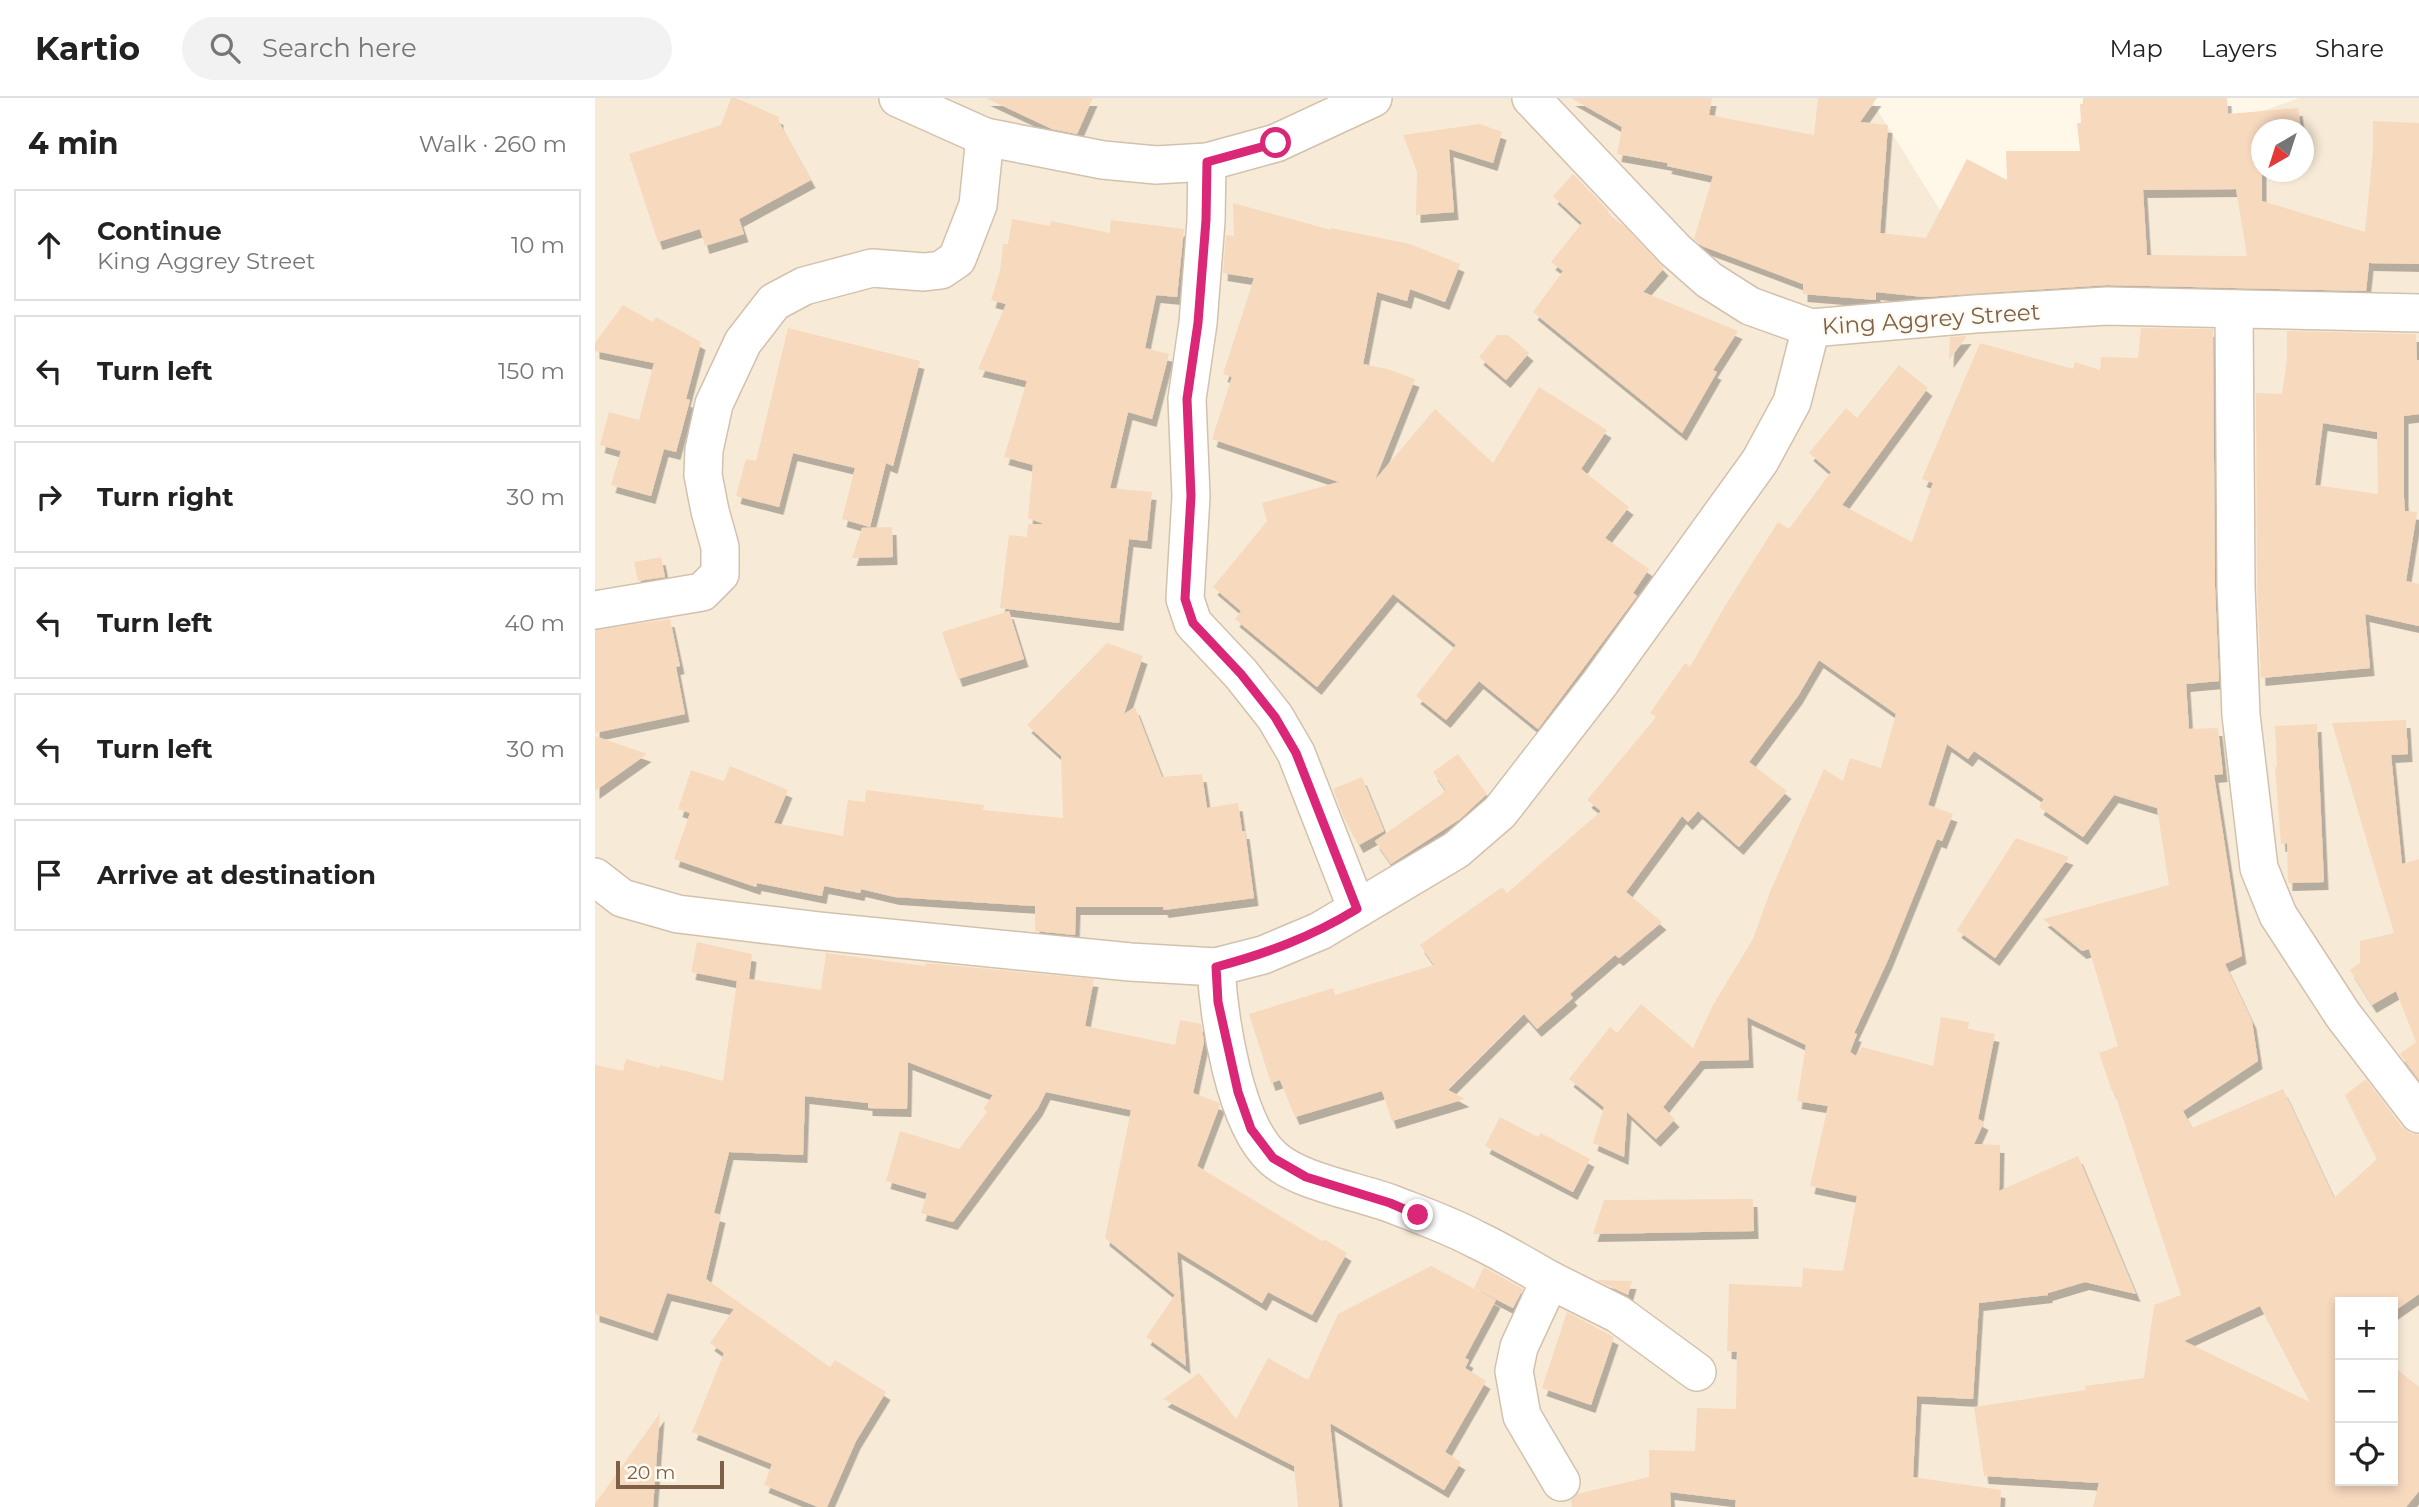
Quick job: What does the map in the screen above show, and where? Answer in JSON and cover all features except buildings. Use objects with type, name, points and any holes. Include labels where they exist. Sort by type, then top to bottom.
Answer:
[{"type":"street","points":[[898,98],[985,137],[1103,160],[1156,165],[1207,162],[1276,143],[1373,98]]},
{"type":"street","name":"King Aggrey Street","points":[[1531,98],[1675,250],[1709,280],[1750,306],[1811,328],[2107,306],[2419,313]]},
{"type":"street","points":[[595,610],[702,593],[720,574],[720,547],[703,475],[704,450],[715,404],[743,342],[774,302],[804,286],[872,268],[924,272],[941,270],[957,259],[978,205],[985,137]]},
{"type":"street","points":[[1207,162],[1206,220],[1198,323],[1187,399],[1191,496],[1185,599],[1193,623],[1241,674],[1275,717],[1296,753],[1357,909]]},
{"type":"street","points":[[2234,309],[2236,587],[2241,702],[2259,868],[2278,915],[2336,1004],[2419,1114]]},
{"type":"street","points":[[595,877],[622,898],[678,914],[1130,962],[1216,967],[1275,950],[1320,931],[1456,850],[1509,801],[1600,683],[1760,461],[1792,402],[1811,328]]},
{"type":"street","points":[[1216,967],[1218,1002],[1238,1092],[1251,1129],[1273,1158],[1306,1177],[1390,1203],[1452,1228],[1618,1314],[1697,1372]]},
{"type":"street","points":[[1550,1280],[1519,1347],[1514,1371],[1522,1416],[1561,1482]]},
{"type":"shaded area","points":[[595,98],[1870,98],[1948,223],[2299,98],[2419,98],[2419,1507],[595,1507]]},
{"type":"route","points":[[1276,143],[1207,162],[1206,220],[1198,323],[1187,399],[1191,496],[1185,599],[1193,623],[1241,674],[1275,717],[1296,753],[1357,909],[1320,931],[1263,954],[1216,967],[1218,1002],[1238,1092],[1251,1129],[1273,1158],[1306,1177],[1390,1203],[1418,1215]]}]
